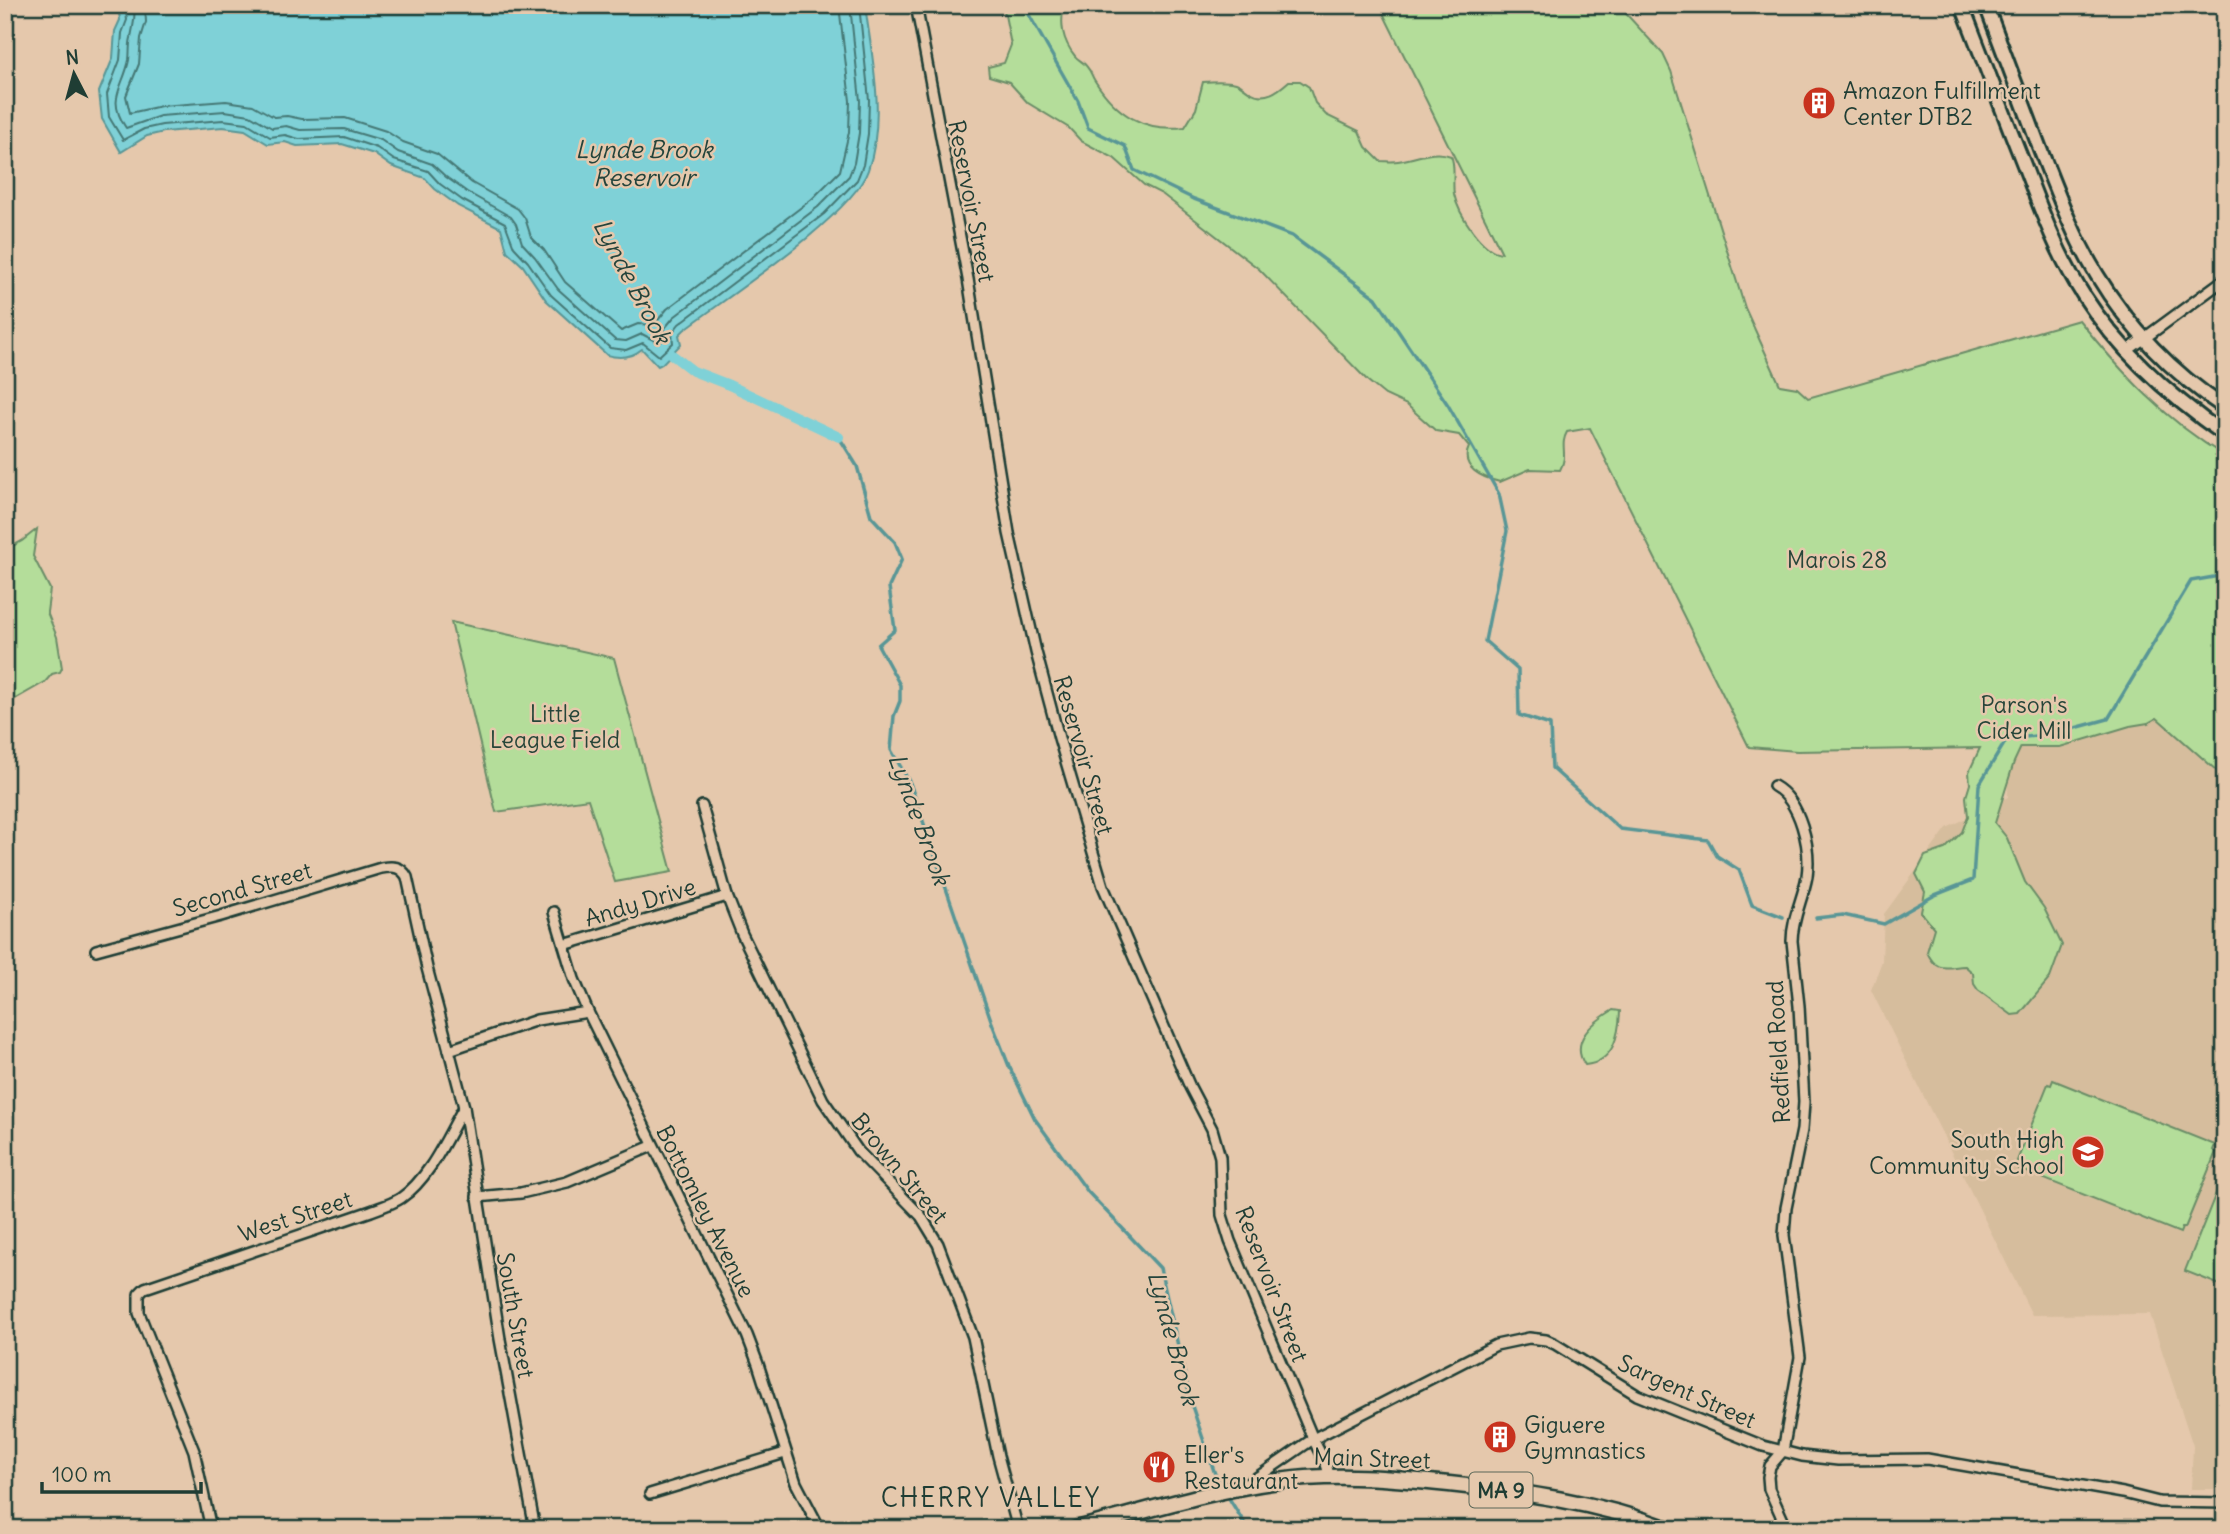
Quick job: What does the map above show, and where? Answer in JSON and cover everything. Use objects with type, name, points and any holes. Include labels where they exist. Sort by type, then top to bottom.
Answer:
[{"type":"highway","name":"Main Street","points":[[1076,1529],[1281,1480],[1393,1478],[1522,1492],[1578,1503],[1668,1529]]},
{"type":"main road","points":[[1962,5],[2060,252],[2084,297],[2127,351],[2185,405],[2225,435]]},
{"type":"main road","points":[[1986,5],[2063,207],[2096,274],[2145,338],[2179,373],[2225,408]]},
{"type":"street","name":"Reservoir Street","points":[[916,5],[968,279],[1009,533],[1055,726],[1103,886],[1190,1087],[1212,1129],[1220,1157],[1224,1223],[1330,1478]]},
{"type":"street","points":[[2127,351],[2225,279]]},
{"type":"street","name":"Redfield Road","points":[[1773,786],[1784,794],[1796,812],[1807,858],[1807,874],[1793,921],[1791,941],[1803,1068],[1803,1122],[1784,1223],[1800,1357],[1783,1451],[1770,1466],[1768,1483],[1787,1529]]},
{"type":"street","name":"Brown Street","points":[[702,806],[727,896],[753,960],[830,1112],[858,1151],[921,1216],[933,1234],[974,1337],[998,1456],[1018,1529]]},
{"type":"street","name":"Second Street","points":[[96,950],[230,914],[381,868],[399,868],[407,877],[426,968],[449,1050]]},
{"type":"street","name":"Andy Drive","points":[[564,945],[727,896]]},
{"type":"street","name":"Bottomley Avenue","points":[[554,912],[588,1012],[751,1346],[785,1453],[800,1492],[820,1529]]},
{"type":"street","points":[[464,1107],[449,1050],[537,1020],[588,1012]]},
{"type":"street","name":"South Street","points":[[464,1107],[500,1339],[536,1529]]},
{"type":"street","name":"West Street","points":[[211,1529],[194,1451],[144,1329],[137,1301],[139,1294],[145,1288],[379,1208],[401,1198],[414,1187],[434,1160],[464,1107]]},
{"type":"street","points":[[477,1197],[521,1193],[567,1182],[652,1146]]},
{"type":"street","name":"Sargent Street","points":[[1236,1489],[1313,1439],[1496,1345],[1530,1338],[1555,1344],[1637,1395],[1783,1451],[1838,1460],[1927,1459],[2166,1502],[2225,1503]]},
{"type":"street","points":[[650,1494],[785,1453]]},
{"type":"shaded area","name":"South High Community School","points":[[2157,718],[2225,778],[2225,1489],[2191,1489],[2193,1446],[2150,1314],[2032,1315],[1871,990],[1882,961],[1884,914],[1947,828],[2008,797],[2006,747],[2060,747]]},
{"type":"green space","name":"Marois 28","points":[[1003,5],[1064,5],[1063,32],[1071,50],[1090,70],[1095,81],[1113,103],[1122,112],[1144,124],[1185,127],[1196,109],[1203,82],[1236,83],[1256,95],[1266,95],[1289,81],[1300,81],[1309,87],[1315,103],[1326,115],[1359,131],[1366,147],[1380,161],[1398,161],[1431,154],[1451,156],[1454,194],[1460,211],[1479,239],[1494,251],[1502,253],[1379,5],[1618,5],[1663,54],[1671,71],[1745,308],[1780,385],[1797,388],[1808,398],[2079,320],[2112,359],[2164,412],[2225,456],[2225,778],[2157,718],[2148,723],[2060,747],[2021,747],[1995,823],[2007,838],[2025,882],[2044,908],[2062,945],[2050,978],[2020,1014],[2012,1015],[1978,990],[1974,984],[1973,973],[1965,966],[1942,967],[1931,959],[1927,952],[1934,928],[1921,912],[1925,892],[1916,874],[1925,856],[1945,849],[1962,832],[1968,816],[1966,797],[1970,784],[1969,772],[1980,748],[1797,751],[1749,747],[1590,428],[1567,432],[1560,470],[1530,469],[1500,482],[1474,471],[1467,461],[1469,447],[1459,435],[1436,431],[1407,405],[1385,395],[1368,381],[1259,269],[1162,194],[1144,185],[1114,158],[1081,141],[1069,128],[1028,103],[1009,82],[989,76],[988,67],[1004,63],[1011,45]]},
{"type":"green space","points":[[37,529],[33,556],[50,589],[47,612],[57,637],[62,668],[45,682],[10,702],[5,712],[5,550]]},
{"type":"green space","name":"Little League Field","points":[[451,622],[614,658],[672,872],[615,882],[588,799],[496,812]]},
{"type":"green space","points":[[1613,1010],[1620,1011],[1613,1046],[1603,1059],[1585,1065],[1580,1048],[1582,1040],[1591,1026]]},
{"type":"green space","points":[[2053,1080],[2215,1145],[2213,1150],[2216,1152],[2185,1228],[2182,1228],[2180,1233],[2017,1168],[2020,1162],[2017,1161],[2048,1084],[2051,1085]]},
{"type":"green space","points":[[2225,1174],[2225,1287],[2185,1271]]},
{"type":"water","name":"Lynde Brook Reservoir","points":[[118,5],[865,5],[876,88],[873,150],[868,170],[858,188],[839,209],[786,255],[684,330],[679,335],[681,344],[658,366],[642,349],[625,357],[607,355],[546,300],[523,266],[507,251],[501,228],[458,206],[425,178],[391,166],[374,154],[342,144],[268,144],[245,130],[223,127],[147,136],[121,152],[102,119],[99,92],[113,58],[115,31],[120,20]]},
{"type":"waterway","points":[[1028,13],[1078,101],[1088,128],[1125,146],[1134,170],[1194,199],[1292,236],[1376,298],[1448,405],[1499,494],[1507,531],[1485,641],[1518,670],[1519,715],[1550,725],[1552,768],[1620,829],[1708,840],[1717,856],[1739,870],[1752,905],[1783,917]]},
{"type":"waterway","name":"Lynde Brook","points":[[671,354],[693,371],[839,437]]},
{"type":"waterway","name":"Lynde Brook","points":[[839,437],[857,466],[871,516],[895,542],[902,559],[889,587],[895,630],[878,645],[900,685],[900,701],[894,716],[891,750],[910,783],[992,1023],[1035,1119],[1088,1192],[1160,1268],[1192,1406],[1216,1477],[1223,1488]]},
{"type":"waterway","points":[[1816,918],[1843,915],[1884,924],[1935,895],[1973,880],[1979,785],[2007,739],[2053,734],[2108,719],[2191,581],[2225,575]]},
{"type":"waterway","name":"Lynde Brook","points":[[1227,1495],[1248,1529]]},
{"type":"place","name":"Amazon Fulfillment Center DTB2","points":[[1819,103]]},
{"type":"place","name":"South High Community School","points":[[2088,1152]]},
{"type":"place","name":"Giguere Gymnastics","points":[[1500,1437]]},
{"type":"place","name":"Eller's Restaurant","points":[[1159,1467]]},
{"type":"district","name":"CHERRY VALLEY","points":[[991,1497]]},
{"type":"park label","name":"Parson's Cider Mill","points":[[2024,717]]}]
